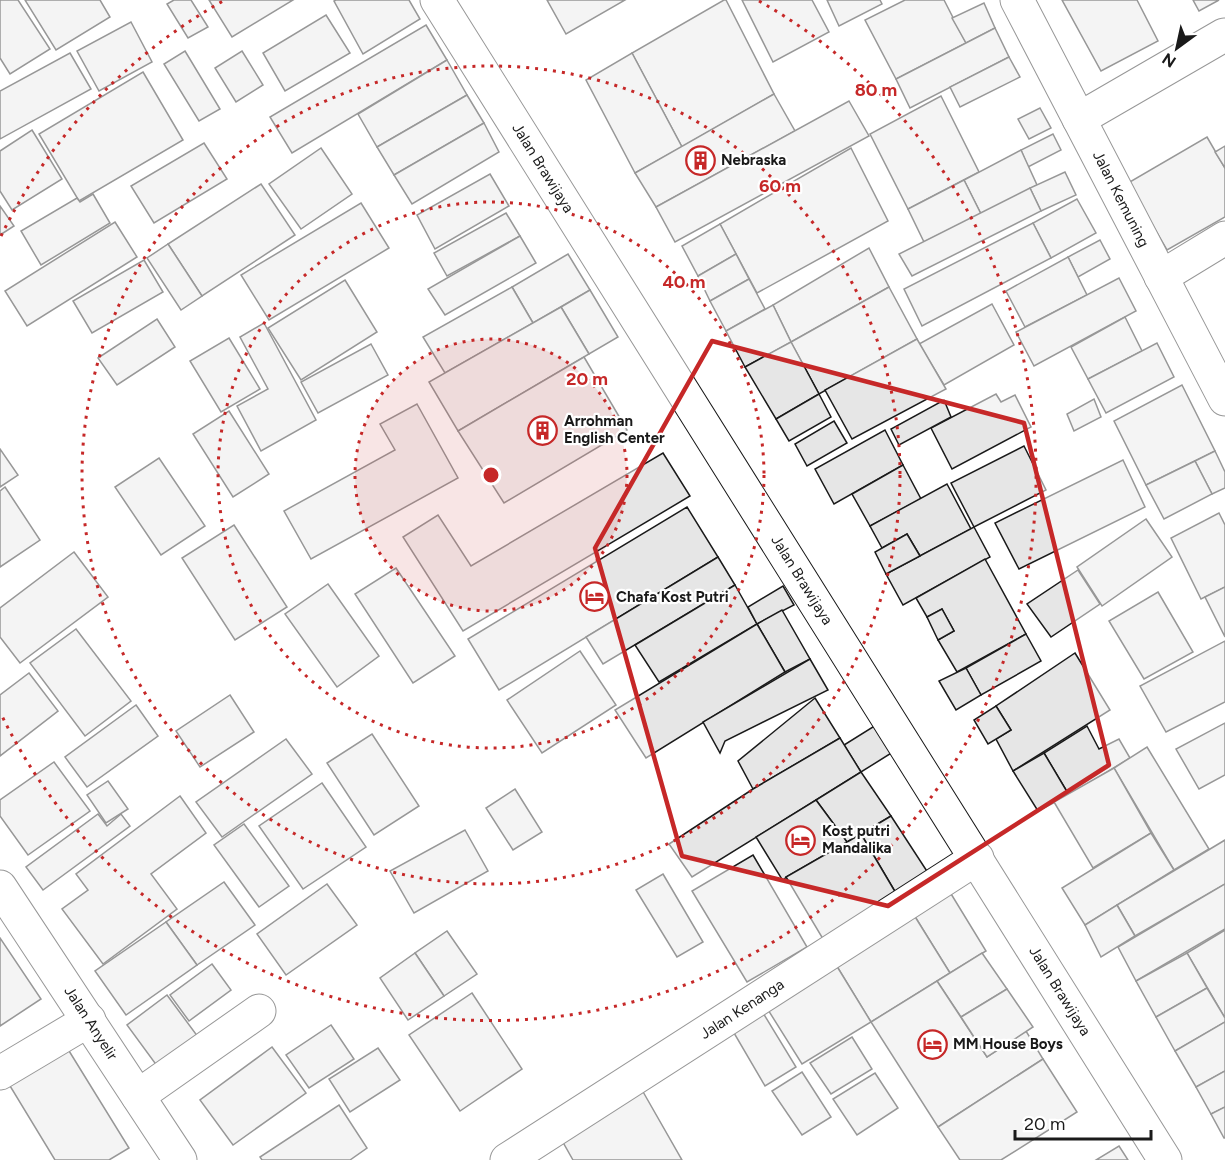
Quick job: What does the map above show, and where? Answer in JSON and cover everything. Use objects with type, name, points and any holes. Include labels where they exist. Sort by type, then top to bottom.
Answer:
[{"type":"street","name":"Jalan Brawijaya","points":[[437,0],[1165,1160]]},
{"type":"street","name":"Jalan Kemuning","points":[[1017,0],[1225,399]]},
{"type":"street","points":[[1079,119],[1224,35]]},
{"type":"street","points":[[1161,277],[1225,237]]},
{"type":"street","name":"Jalan Kenanga","points":[[507,1160],[977,858]]},
{"type":"street","name":"Jalan Anyelir","points":[[0,887],[180,1160]]},
{"type":"street","points":[[138,1096],[259,1011]]},
{"type":"street","points":[[0,1073],[88,1020]]},
{"type":"highlighted area","points":[[712,341],[1024,423],[1109,765],[888,906],[682,856],[595,548]]},
{"type":"building","points":[[0,0],[18,0],[50,49],[10,74],[0,58]]},
{"type":"building","points":[[25,0],[100,0],[110,17],[56,50]]},
{"type":"building","points":[[174,0],[191,0],[208,27],[188,38],[167,4]]},
{"type":"building","points":[[209,0],[293,0],[232,37]]},
{"type":"building","points":[[409,0],[420,19],[363,54],[334,1]]},
{"type":"building","points":[[547,0],[625,0],[566,34]]},
{"type":"building","points":[[724,0],[774,94],[682,147],[632,53]]},
{"type":"building","points":[[742,0],[812,0],[829,32],[773,62]]},
{"type":"building","points":[[827,0],[880,0],[882,4],[839,26]]},
{"type":"building","points":[[905,0],[944,0],[966,43],[896,79],[865,20]]},
{"type":"building","points":[[1062,0],[1137,0],[1158,41],[1101,71]]},
{"type":"building","points":[[1193,0],[1219,0],[1199,11]]},
{"type":"building","points":[[984,3],[995,28],[966,43],[952,18]]},
{"type":"building","points":[[326,15],[350,53],[285,91],[263,53]]},
{"type":"building","points":[[131,22],[152,62],[99,91],[77,51]]},
{"type":"building","points":[[426,25],[447,60],[292,153],[270,117]]},
{"type":"building","points":[[995,28],[1009,57],[910,108],[896,79]]},
{"type":"building","points":[[185,51],[220,109],[199,121],[164,64]]},
{"type":"building","points":[[242,51],[263,85],[236,102],[215,68]]},
{"type":"building","points":[[70,53],[91,89],[0,139],[0,91]]},
{"type":"building","points":[[632,53],[682,147],[635,173],[586,80]]},
{"type":"building","points":[[1009,57],[1020,77],[960,107],[950,87]]},
{"type":"building","points":[[447,60],[467,95],[377,147],[358,114]]},
{"type":"building","points":[[143,72],[183,140],[79,201],[39,134]]},
{"type":"building","name":"Nebraska","points":[[774,94],[795,131],[656,207],[635,173]]},
{"type":"building","points":[[467,95],[484,123],[394,175],[377,147]]},
{"type":"building","points":[[941,96],[979,172],[908,209],[870,134]]},
{"type":"building","points":[[849,101],[869,136],[675,242],[656,207]]},
{"type":"building","points":[[1040,108],[1051,128],[1029,139],[1018,119]]},
{"type":"building","points":[[484,123],[499,152],[412,204],[394,175]]},
{"type":"building","points":[[32,130],[62,179],[12,210],[0,191],[0,151]]},
{"type":"building","points":[[1053,134],[1061,150],[1028,167],[1021,150]]},
{"type":"building","points":[[1207,137],[1225,168],[1225,217],[1167,250],[1128,183]]},
{"type":"building","points":[[204,143],[227,179],[154,223],[131,186]]},
{"type":"building","points":[[1225,146],[1225,168],[1215,152]]},
{"type":"building","points":[[321,148],[352,194],[301,229],[269,184]]},
{"type":"building","points":[[851,148],[888,221],[757,293],[720,224]]},
{"type":"building","points":[[1021,150],[1037,185],[981,214],[964,180]]},
{"type":"building","points":[[1065,172],[1076,195],[1041,211],[1030,188]]},
{"type":"building","points":[[490,174],[509,206],[435,249],[417,215]]},
{"type":"building","points":[[964,180],[981,214],[924,242],[908,209]]},
{"type":"building","points":[[261,184],[295,235],[202,296],[168,244]]},
{"type":"building","points":[[1030,188],[1041,211],[912,276],[899,254]]},
{"type":"building","points":[[93,194],[110,223],[41,265],[21,231],[77,198],[80,202]]},
{"type":"building","points":[[1077,199],[1096,233],[1051,258],[1033,223]]},
{"type":"building","points":[[361,203],[389,248],[269,320],[241,275]]},
{"type":"building","points":[[0,206],[14,226],[0,235]]},
{"type":"building","points":[[506,213],[520,236],[447,276],[434,253]]},
{"type":"building","points":[[115,222],[137,257],[27,326],[5,291]]},
{"type":"building","points":[[1033,223],[1051,258],[922,326],[904,289]]},
{"type":"building","points":[[720,224],[736,254],[698,276],[682,246]]},
{"type":"building","points":[[520,236],[536,263],[445,315],[428,289]]},
{"type":"building","points":[[1100,240],[1110,259],[1078,277],[1068,257]]},
{"type":"building","points":[[168,244],[202,296],[181,310],[147,258]]},
{"type":"building","points":[[869,248],[889,287],[791,342],[773,305]]},
{"type":"building","points":[[568,254],[590,290],[533,323],[512,287]]},
{"type":"building","points":[[736,254],[749,279],[710,301],[698,276]]},
{"type":"building","points":[[1068,257],[1087,295],[1025,327],[1006,291]]},
{"type":"building","points":[[144,260],[163,292],[92,333],[73,301]]},
{"type":"building","points":[[1119,278],[1136,311],[1034,366],[1016,332]]},
{"type":"building","points":[[749,279],[765,309],[726,331],[710,301]]},
{"type":"building","points":[[345,280],[377,332],[301,380],[268,328]]},
{"type":"building","points":[[512,287],[533,323],[445,373],[423,337]]},
{"type":"building","points":[[889,287],[917,339],[819,394],[791,342]]},
{"type":"building","points":[[590,290],[618,337],[589,354],[561,307]]},
{"type":"building","points":[[992,304],[1014,345],[944,385],[919,344]]},
{"type":"building","points":[[773,305],[791,342],[745,367],[726,331]]},
{"type":"building","points":[[561,307],[589,354],[458,431],[429,382]]},
{"type":"building","points":[[1125,317],[1142,351],[1088,379],[1071,347]]},
{"type":"building","points":[[157,319],[175,347],[117,385],[98,358]]},
{"type":"building","points":[[264,323],[316,420],[261,451],[237,406],[268,389],[240,337]]},
{"type":"building","points":[[229,338],[260,389],[221,412],[190,361]]},
{"type":"building","points":[[917,339],[946,389],[852,439],[825,390]]},
{"type":"building","points":[[791,342],[819,394],[776,419],[745,367]]},
{"type":"building","points":[[1157,343],[1174,377],[1106,413],[1088,379]]},
{"type":"building","points":[[371,344],[388,375],[318,413],[301,382]]},
{"type":"building","name":"Arrohman English Center","points":[[584,357],[627,430],[504,503],[458,431]]},
{"type":"building","points":[[1182,385],[1215,451],[1146,485],[1114,421]]},
{"type":"building","points":[[819,394],[831,417],[789,441],[776,419]]},
{"type":"building","points":[[996,394],[1001,402],[1015,395],[1031,427],[952,469],[931,428]]},
{"type":"building","points":[[1094,399],[1101,417],[1074,431],[1067,414]]},
{"type":"building","points":[[944,400],[951,417],[899,445],[891,429]]},
{"type":"building","points":[[417,404],[458,478],[311,559],[284,511],[395,450],[380,424]]},
{"type":"building","points":[[229,411],[269,474],[233,497],[193,434]]},
{"type":"building","points":[[834,421],[847,443],[807,466],[795,444]]},
{"type":"building","points":[[885,430],[903,465],[834,504],[815,469]]},
{"type":"building","points":[[1024,446],[1046,490],[974,527],[951,483]]},
{"type":"building","points":[[0,449],[18,475],[0,487]]},
{"type":"building","points":[[1215,451],[1225,472],[1225,488],[1212,494],[1195,461]]},
{"type":"building","points":[[663,453],[690,496],[463,631],[403,537],[438,515],[471,566]]},
{"type":"building","points":[[159,458],[205,526],[161,555],[115,487]]},
{"type":"building","points":[[1123,460],[1145,507],[1019,569],[995,523]]},
{"type":"building","points":[[1195,461],[1212,494],[1164,519],[1146,485]]},
{"type":"building","points":[[903,465],[921,499],[870,526],[852,494]]},
{"type":"building","points":[[947,484],[971,529],[920,556],[907,534],[882,548],[870,526]]},
{"type":"building","points":[[5,487],[40,540],[0,567],[0,491]]},
{"type":"building","name":"Chafa Kost Putri","points":[[687,507],[718,557],[499,690],[468,639]]},
{"type":"building","points":[[1219,513],[1225,525],[1225,587],[1201,599],[1171,538]]},
{"type":"building","points":[[1146,519],[1172,557],[1102,606],[1077,567]]},
{"type":"building","points":[[234,525],[287,607],[235,640],[182,558]]},
{"type":"building","points":[[974,527],[990,557],[903,605],[886,574]]},
{"type":"building","points":[[907,534],[920,556],[886,574],[875,552]]},
{"type":"building","points":[[74,552],[108,597],[20,663],[0,637],[0,608]]},
{"type":"building","points":[[718,557],[735,585],[603,664],[586,637]]},
{"type":"building","points":[[985,559],[1026,634],[957,672],[938,640],[954,631],[942,609],[927,617],[916,598]]},
{"type":"building","points":[[396,568],[455,656],[413,683],[355,594]]},
{"type":"building","points":[[1078,570],[1100,604],[1051,637],[1027,604]]},
{"type":"building","points":[[328,584],[379,656],[337,687],[285,614]]},
{"type":"building","points":[[735,585],[757,624],[659,682],[635,645]]},
{"type":"building","points":[[783,586],[794,605],[757,624],[748,607]]},
{"type":"building","points":[[1225,587],[1225,637],[1205,597]]},
{"type":"building","points":[[1158,592],[1193,652],[1144,679],[1109,621]]},
{"type":"building","points":[[942,609],[954,631],[938,640],[927,617]]},
{"type":"building","points":[[782,610],[810,659],[785,672],[757,624]]},
{"type":"building","points":[[757,624],[785,672],[646,758],[615,710]]},
{"type":"building","points":[[76,629],[131,701],[85,736],[30,663]]},
{"type":"building","points":[[1026,634],[1041,661],[981,695],[966,668]]},
{"type":"building","points":[[1225,641],[1225,702],[1166,732],[1140,686]]},
{"type":"building","points":[[580,651],[616,705],[542,753],[507,700]]},
{"type":"building","points":[[1075,653],[1110,710],[1013,771],[996,739],[1011,730],[996,706]]},
{"type":"building","points":[[810,659],[828,690],[725,741],[720,753],[703,722]]},
{"type":"building","points":[[966,668],[981,695],[956,710],[939,681]]},
{"type":"building","points":[[29,673],[58,711],[0,756],[0,695]]},
{"type":"building","points":[[230,695],[254,732],[200,767],[176,731]]},
{"type":"building","points":[[815,698],[840,738],[753,789],[738,761]]},
{"type":"building","points":[[136,705],[158,736],[87,787],[65,757]]},
{"type":"building","points":[[996,706],[1011,730],[988,744],[974,720]]},
{"type":"building","points":[[1225,723],[1225,775],[1199,789],[1176,749]]},
{"type":"building","points":[[876,725],[893,752],[861,772],[844,745]]},
{"type":"building","points":[[1087,726],[1099,749],[1119,739],[1130,758],[1069,795],[1044,753]]},
{"type":"building","points":[[372,734],[419,806],[374,835],[327,763]]},
{"type":"building","points":[[840,738],[861,772],[692,877],[669,844],[753,789]]},
{"type":"building","points":[[286,739],[312,774],[222,837],[196,802]]},
{"type":"building","points":[[1147,747],[1209,849],[1174,870],[1114,768]]},
{"type":"building","points":[[1044,753],[1069,795],[1038,811],[1013,771]]},
{"type":"building","points":[[54,762],[90,811],[28,855],[0,816],[0,800]]},
{"type":"building","points":[[1114,768],[1151,833],[1093,868],[1054,802]]},
{"type":"building","points":[[861,772],[891,816],[847,842],[816,800]]},
{"type":"building","points":[[108,781],[128,809],[106,823],[87,795]]},
{"type":"building","points":[[322,783],[366,847],[303,889],[259,826]]},
{"type":"building","points":[[515,789],[542,832],[513,850],[486,808]]},
{"type":"building","points":[[180,796],[206,833],[151,874],[177,909],[103,964],[62,909],[88,890],[76,874]]},
{"type":"building","name":"Kost putri Mandalika","points":[[816,800],[847,842],[786,877],[783,881],[756,837]]},
{"type":"building","points":[[98,814],[107,826],[121,814],[130,826],[43,890],[26,867]]},
{"type":"building","points":[[891,816],[934,882],[900,900],[861,834]]},
{"type":"building","points":[[244,824],[289,886],[259,907],[214,845]]},
{"type":"building","points":[[465,830],[488,871],[414,913],[390,871]]},
{"type":"building","points":[[1151,833],[1174,870],[1085,925],[1062,888]]},
{"type":"building","points":[[861,834],[900,900],[826,944],[786,877]]},
{"type":"building","points":[[1225,840],[1225,884],[1135,936],[1117,905]]},
{"type":"building","points":[[753,855],[807,947],[747,982],[692,891]]},
{"type":"building","points":[[663,874],[703,942],[677,957],[636,890]]},
{"type":"building","points":[[224,882],[255,925],[197,965],[166,922]]},
{"type":"building","points":[[327,884],[357,925],[286,975],[257,934]]},
{"type":"building","points":[[945,884],[986,951],[950,973],[909,907]]},
{"type":"building","points":[[1225,884],[1225,929],[1136,981],[1118,947]]},
{"type":"building","points":[[1117,905],[1135,936],[1101,957],[1085,925]]},
{"type":"building","points":[[909,907],[950,973],[871,1022],[830,955]]},
{"type":"building","points":[[166,922],[197,965],[126,1015],[95,971]]},
{"type":"building","points":[[1225,930],[1225,1018],[1187,953]]},
{"type":"building","points":[[447,931],[477,974],[444,996],[415,953]]},
{"type":"building","points":[[0,938],[41,999],[0,1026]]},
{"type":"building","points":[[415,953],[444,996],[408,1020],[380,978]]},
{"type":"building","points":[[982,953],[1007,989],[961,1017],[937,981]]},
{"type":"building","points":[[1187,953],[1207,988],[1156,1017],[1136,981]]},
{"type":"building","points":[[830,955],[871,1022],[802,1064],[760,997]]},
{"type":"building","points":[[212,964],[231,990],[189,1021],[170,995]]},
{"type":"building","name":"MM House Boys","points":[[937,981],[987,1057],[1026,1031],[1043,1059],[938,1127],[871,1022]]},
{"type":"building","points":[[1207,988],[1225,1018],[1225,1022],[1175,1051],[1156,1017]]},
{"type":"building","points":[[1007,989],[1033,1027],[987,1057],[961,1017]]},
{"type":"building","points":[[472,993],[522,1069],[460,1111],[409,1035]]},
{"type":"building","points":[[167,995],[204,1045],[163,1074],[127,1025]]},
{"type":"building","points":[[757,1003],[796,1067],[765,1086],[727,1021]]},
{"type":"building","points":[[1225,1022],[1225,1071],[1196,1087],[1175,1051]]},
{"type":"building","points":[[331,1025],[354,1059],[309,1088],[286,1055]]},
{"type":"building","points":[[852,1037],[872,1069],[831,1094],[810,1063]]},
{"type":"building","points":[[66,1046],[129,1148],[109,1160],[55,1160],[7,1081]]},
{"type":"building","points":[[272,1047],[306,1093],[233,1145],[200,1100]]},
{"type":"building","points":[[378,1048],[400,1080],[350,1112],[329,1079]]},
{"type":"building","points":[[1043,1059],[1077,1112],[1001,1160],[960,1160],[938,1127]]},
{"type":"building","points":[[1225,1071],[1225,1107],[1211,1114],[1196,1087]]},
{"type":"building","points":[[802,1072],[831,1117],[802,1135],[772,1091]]},
{"type":"building","points":[[875,1073],[898,1108],[857,1135],[833,1099]]},
{"type":"building","points":[[642,1090],[682,1160],[573,1160],[560,1137]]},
{"type":"building","points":[[339,1105],[367,1148],[350,1160],[262,1160],[260,1157]]},
{"type":"building","points":[[1225,1107],[1225,1138],[1224,1138],[1211,1114]]},
{"type":"building","points":[[1119,1146],[1128,1160],[1096,1160]]},
{"type":"place","name":"Nebraska","points":[[700,160]]},
{"type":"place","name":"Arrohman English Center","points":[[543,430]]},
{"type":"place","name":"Chafa Kost Putri","points":[[595,597]]},
{"type":"place","name":"Kost putri Mandalika","points":[[801,840]]},
{"type":"place","name":"MM House Boys","points":[[932,1044]]}]
